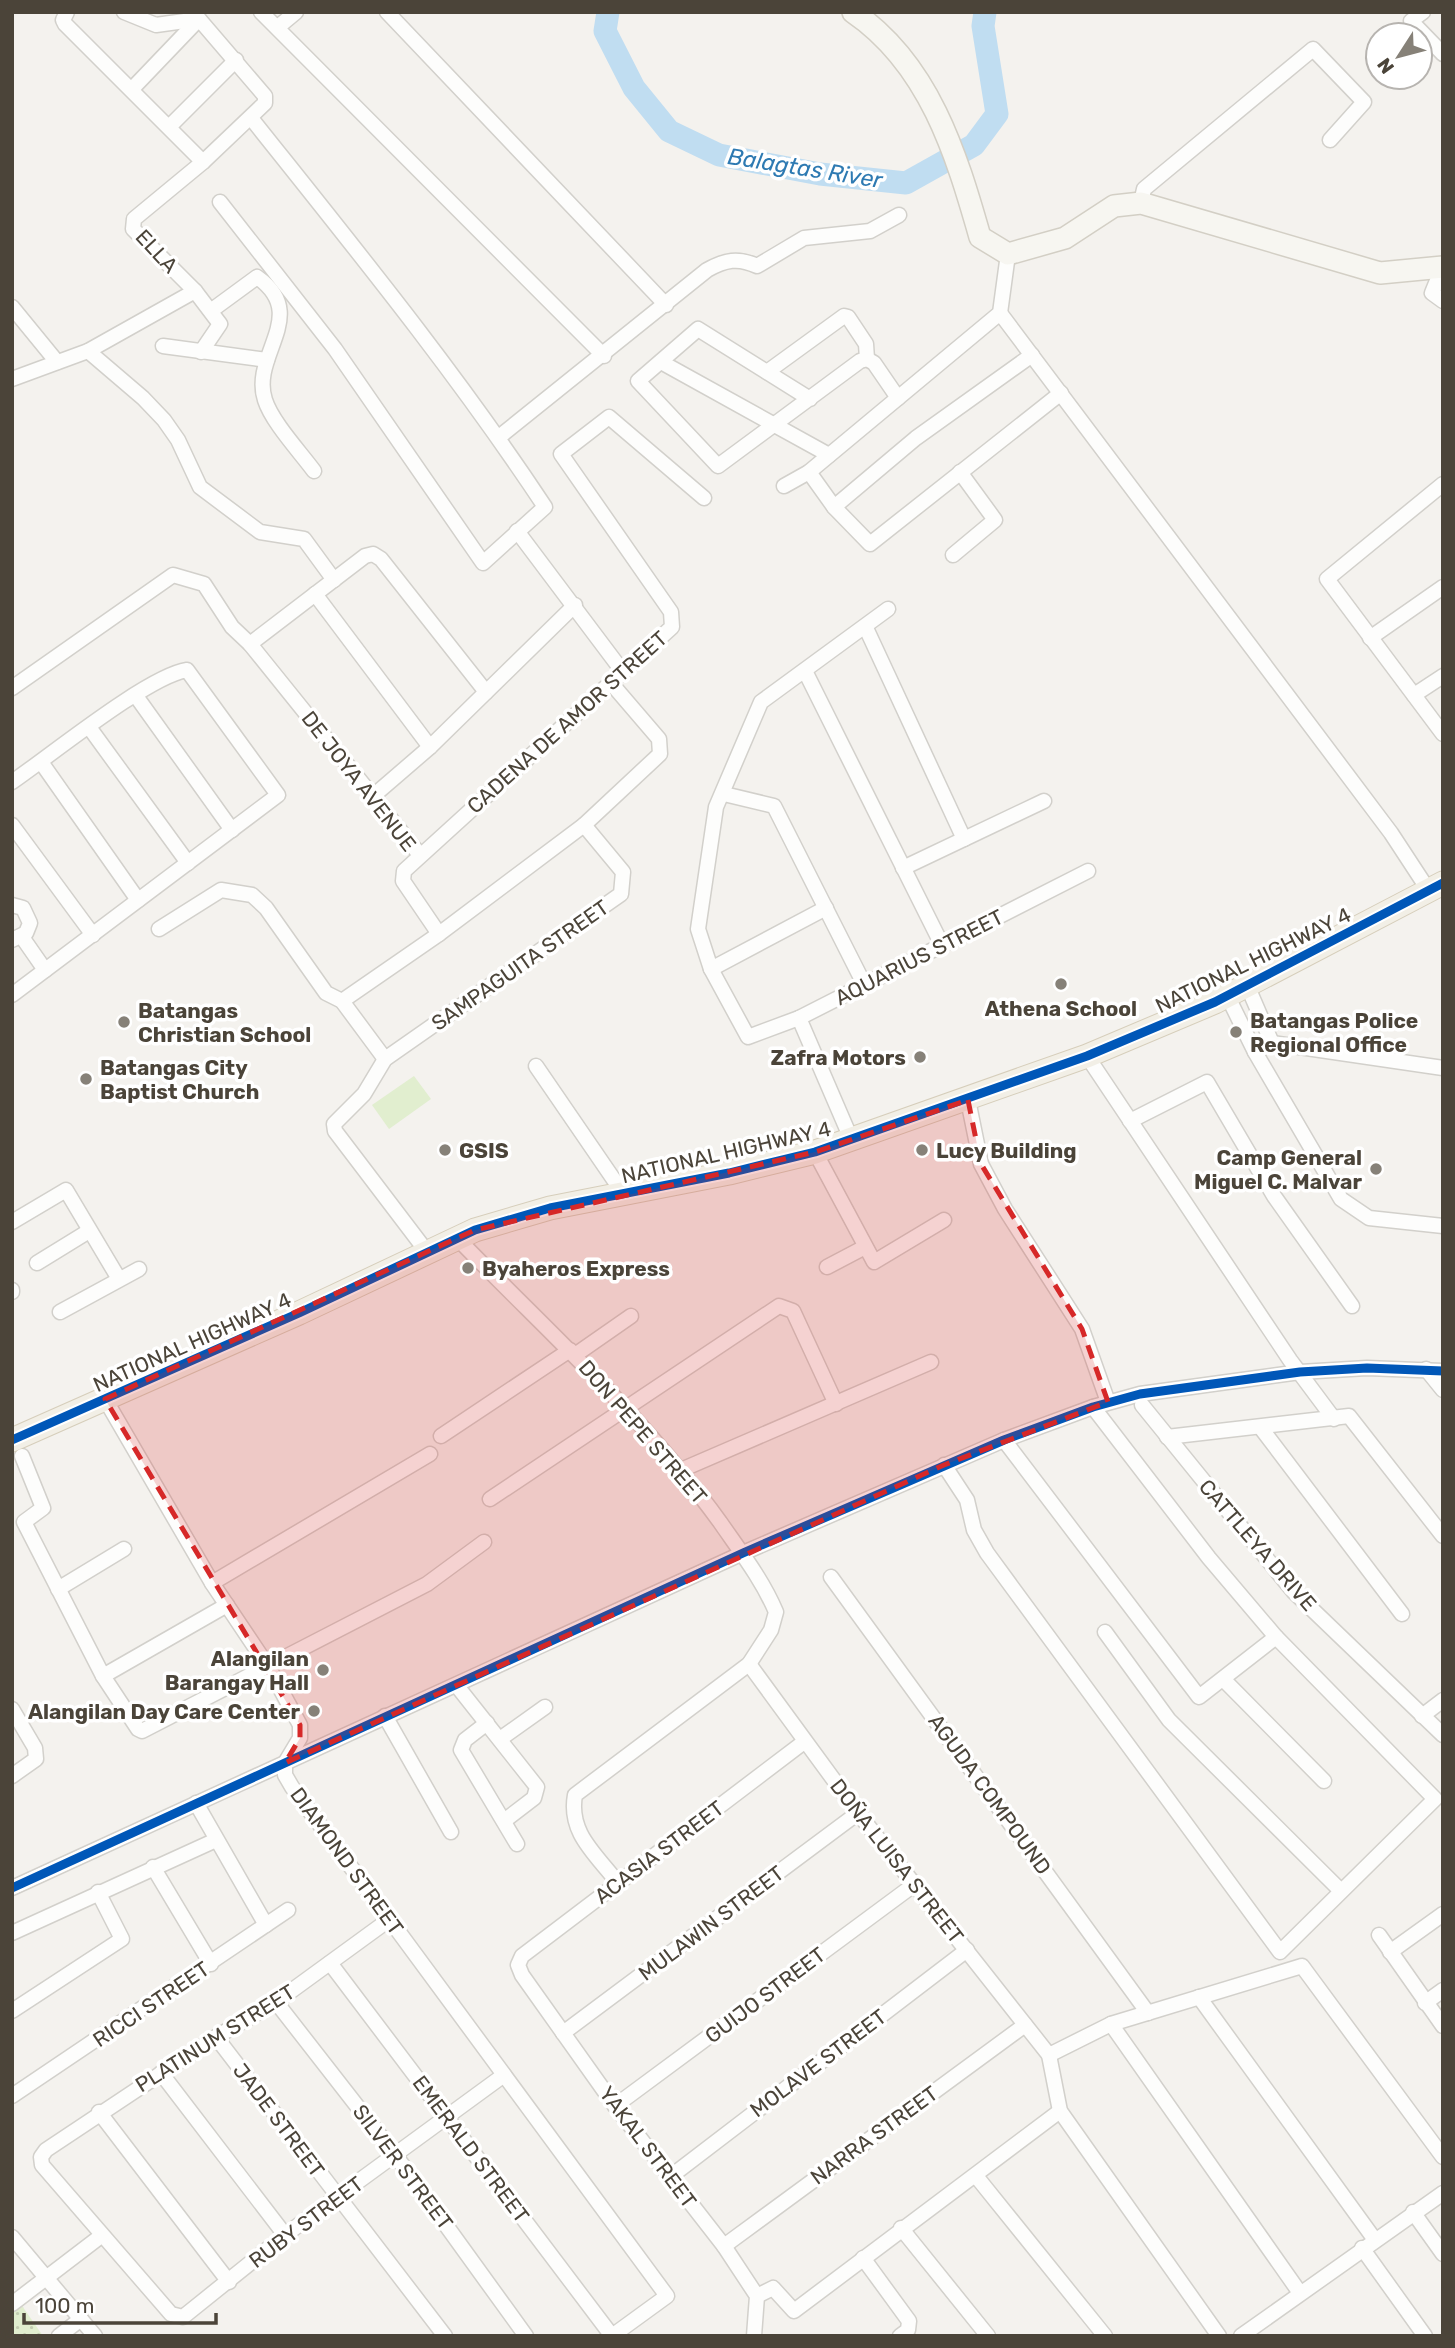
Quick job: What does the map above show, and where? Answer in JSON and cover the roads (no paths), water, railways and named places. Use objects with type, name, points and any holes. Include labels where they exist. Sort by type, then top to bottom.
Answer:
[{"type":"main road","name":"NATIONAL HIGHWAY 4","points":[[17,1446],[105,1399],[299,1313],[456,1237],[525,1214],[716,1176],[815,1152],[968,1100],[1087,1056],[1237,990],[1436,887]]},
{"type":"street","points":[[67,12],[63,20],[65,24],[170,126],[203,162]]},
{"type":"street","points":[[124,12],[156,25],[199,19]]},
{"type":"street","points":[[261,12],[604,356]]},
{"type":"street","points":[[278,27],[296,12]]},
{"type":"street","points":[[387,12],[666,305]]},
{"type":"street","points":[[853,12],[876,28],[914,71],[943,127],[961,170],[980,237],[1008,254],[1065,238],[1114,206],[1140,203],[1380,273],[1442,266],[1432,293],[1443,301]]},
{"type":"street","points":[[1423,12],[1411,21],[1443,54]]},
{"type":"street","points":[[132,89],[199,19]]},
{"type":"street","points":[[170,126],[236,60],[199,19]]},
{"type":"street","points":[[1140,203],[1144,189],[1313,49],[1364,102],[1329,140]]},
{"type":"street","name":"ELLA","points":[[12,379],[88,351],[195,291],[133,229],[134,219],[203,162],[251,118],[266,99],[236,60]]},
{"type":"street","points":[[220,202],[335,349],[483,563],[545,507],[499,437],[363,257],[251,118]]},
{"type":"street","points":[[499,437],[604,356],[707,270],[723,261],[744,260],[757,266],[804,238],[870,231],[899,215]]},
{"type":"street","points":[[784,486],[809,472],[1000,313],[1008,254]]},
{"type":"street","points":[[212,310],[254,278],[261,279],[282,310],[267,360],[264,399],[314,471]]},
{"type":"street","points":[[195,291],[220,324],[201,352]]},
{"type":"street","points":[[12,307],[57,362]]},
{"type":"street","points":[[1000,313],[1391,833],[1436,887]]},
{"type":"street","points":[[767,372],[844,316],[848,317],[866,344],[867,359]]},
{"type":"street","points":[[810,399],[698,329],[638,381],[718,466],[867,359]]},
{"type":"street","points":[[163,346],[267,360]]},
{"type":"street","points":[[88,351],[143,398],[164,420],[178,440],[200,486],[260,532],[304,540],[334,580]]},
{"type":"street","points":[[834,507],[916,438],[1032,355]]},
{"type":"street","points":[[867,359],[874,363],[898,398]]},
{"type":"street","points":[[661,362],[829,455]]},
{"type":"street","points":[[809,472],[834,507],[870,544],[1061,393]]},
{"type":"street","name":"CADENA DE AMOR STREET","points":[[420,855],[672,627],[671,612],[561,454],[609,417],[704,498]]},
{"type":"street","points":[[953,555],[995,520],[960,472]]},
{"type":"street","points":[[1443,484],[1327,579],[1443,734]]},
{"type":"street","points":[[517,531],[623,672]]},
{"type":"street","points":[[250,643],[365,556],[373,554],[381,559],[486,692]]},
{"type":"street","name":"DE JOYA AVENUE","points":[[12,688],[173,575],[204,584],[232,627],[250,643],[420,855],[404,871],[403,881],[439,934]]},
{"type":"street","points":[[1370,638],[1443,587]]},
{"type":"street","points":[[315,594],[430,747]]},
{"type":"street","points":[[372,797],[430,747],[575,605]]},
{"type":"street","points":[[826,908],[711,969],[698,929],[716,807],[724,794],[761,702],[866,628],[888,609]]},
{"type":"street","points":[[866,628],[964,839]]},
{"type":"street","points":[[12,782],[136,696],[175,672],[187,670],[278,795],[12,995]]},
{"type":"street","points":[[804,671],[942,944]]},
{"type":"street","points":[[1414,695],[1443,676]]},
{"type":"street","points":[[342,1001],[439,934],[584,825],[660,754],[659,739],[611,683]]},
{"type":"street","points":[[136,696],[232,830]]},
{"type":"street","points":[[89,727],[188,863]]},
{"type":"street","points":[[41,762],[138,901]]},
{"type":"street","points":[[724,794],[774,806],[864,984]]},
{"type":"street","points":[[903,868],[1044,801]]},
{"type":"street","points":[[12,825],[93,935]]},
{"type":"street","name":"SAMPAGUITA STREET","points":[[385,1059],[621,894],[623,872],[584,825]]},
{"type":"street","name":"AQUARIUS STREET","points":[[711,969],[748,1037],[799,1018],[1088,871]]},
{"type":"street","points":[[159,929],[221,890],[252,895],[266,908],[326,993],[342,1001],[385,1059],[364,1094],[334,1124],[335,1131],[427,1252]]},
{"type":"street","points":[[12,905],[23,908],[29,917],[29,928],[17,938],[45,970]]},
{"type":"street","points":[[1237,990],[1272,1042]]},
{"type":"street","points":[[1237,990],[1255,1052],[1341,1199],[1369,1218],[1443,1226]]},
{"type":"street","points":[[799,1018],[852,1140]]},
{"type":"street","points":[[1255,1052],[1272,1042],[1443,1068]]},
{"type":"street","points":[[1087,1056],[1300,1373],[1334,1419]]},
{"type":"street","points":[[536,1066],[623,1193]]},
{"type":"street","points":[[1130,1121],[1207,1082],[1274,1196],[1352,1306]]},
{"type":"street","points":[[968,1100],[981,1164],[1005,1209],[1082,1329],[1108,1402]]},
{"type":"street","points":[[815,1152],[874,1262],[944,1220]]},
{"type":"street","points":[[12,1222],[66,1190],[119,1279]]},
{"type":"street","points":[[37,1262],[89,1231]]},
{"type":"street","name":"DON PEPE STREET","points":[[456,1237],[628,1408],[681,1470],[743,1553],[776,1612],[771,1630],[749,1664],[575,1795],[571,1814],[574,1826],[618,1883]]},
{"type":"street","points":[[827,1267],[865,1247]]},
{"type":"street","points":[[60,1312],[139,1269]]},
{"type":"street","points":[[489,1499],[779,1306],[793,1311],[835,1404]]},
{"type":"street","points":[[441,1436],[631,1316]]},
{"type":"street","points":[[681,1470],[931,1362]]},
{"type":"street","points":[[12,1888],[743,1553],[944,1465],[1093,1406],[1140,1394],[1300,1373],[1367,1368],[1443,1371]]},
{"type":"street","points":[[1426,1369],[1443,1390]]},
{"type":"street","name":"DIAMOND STREET","points":[[105,1399],[212,1583],[269,1668],[300,1725],[300,1738],[285,1763],[285,1775],[292,1787],[667,2296],[612,2336]]},
{"type":"street","name":"CATTLEYA DRIVE","points":[[1142,1405],[1293,1591],[1443,1735]]},
{"type":"street","points":[[944,1465],[967,1500],[974,1530],[988,1553],[1280,1952],[1435,1799],[1276,1637],[1209,1558],[1093,1406]]},
{"type":"street","points":[[1167,1437],[1349,1416],[1443,1536]]},
{"type":"street","points":[[1261,1428],[1402,1614]]},
{"type":"street","points":[[1004,1440],[1199,1697],[1276,1637]]},
{"type":"street","points":[[17,1446],[43,1508],[24,1522],[103,1676],[138,1729],[147,1731],[427,1584],[484,1542]]},
{"type":"street","points":[[212,1583],[430,1454]]},
{"type":"street","points":[[58,1589],[124,1549]]},
{"type":"street","name":"AGUDA COMPOUND","points":[[831,1577],[1148,2012]]},
{"type":"street","points":[[103,1676],[227,1605]]},
{"type":"street","points":[[1105,1632],[1169,1720],[1340,1890]]},
{"type":"street","name":"DOÑA LUISA STREET","points":[[749,1664],[858,1813],[1049,2056]]},
{"type":"street","points":[[1224,1679],[1324,1781]]},
{"type":"street","points":[[457,1686],[537,1787],[538,1792],[504,1821]]},
{"type":"street","points":[[1422,1716],[1443,1700]]},
{"type":"street","points":[[500,1740],[545,1707]]},
{"type":"street","points":[[12,1709],[35,1748],[36,1759],[12,1776]]},
{"type":"street","points":[[385,1716],[452,1832]]},
{"type":"street","points":[[487,1723],[465,1740],[461,1750],[517,1844]]},
{"type":"street","name":"ACASIA STREET","points":[[518,1965],[522,1956],[804,1742]]},
{"type":"street","points":[[196,1804],[266,1925]]},
{"type":"street","name":"MULAWIN STREET","points":[[564,2032],[858,1813]]},
{"type":"street","points":[[12,1933],[216,1840]]},
{"type":"street","points":[[153,1867],[211,1964]]},
{"type":"street","name":"GUIJO STREET","points":[[615,2106],[915,1884]]},
{"type":"street","points":[[12,2011],[122,1939],[98,1892]]},
{"type":"street","name":"RICCI STREET","points":[[12,2096],[288,1910]]},
{"type":"street","points":[[1390,1952],[1443,1914]]},
{"type":"street","name":"PLATINUM STREET","points":[[101,2236],[42,2165],[41,2157],[99,2112],[276,2001],[390,1919]]},
{"type":"street","points":[[1379,1935],[1443,2026]]},
{"type":"street","name":"MOLAVE STREET","points":[[670,2177],[967,1950]]},
{"type":"street","name":"EMERALD STREET","points":[[330,1963],[612,2336]]},
{"type":"street","name":"YAKAL STREET","points":[[518,1965],[615,2106],[724,2246],[757,2296]]},
{"type":"street","points":[[1219,2336],[1060,2111],[1049,2056],[1111,2024],[1302,1966],[1443,2157]]},
{"type":"street","points":[[1425,2003],[1443,1990]]},
{"type":"street","points":[[1199,1997],[1375,2240]]},
{"type":"street","name":"SILVER STREET","points":[[276,2001],[396,2156],[526,2336]]},
{"type":"street","points":[[1111,2024],[1300,2293]]},
{"type":"street","name":"NARRA STREET","points":[[724,2246],[1024,2025]]},
{"type":"street","name":"JADE STREET","points":[[216,2037],[445,2336]]},
{"type":"street","points":[[162,2073],[285,2235]]},
{"type":"street","name":"RUBY STREET","points":[[101,2236],[176,2317],[183,2318],[285,2235],[503,2075]]},
{"type":"street","points":[[754,2336],[757,2296],[773,2288],[793,2311],[1060,2111]]},
{"type":"street","points":[[99,2112],[229,2282]]},
{"type":"street","points":[[976,2176],[1105,2336]]},
{"type":"street","points":[[1241,2336],[1443,2193]]},
{"type":"street","points":[[1413,2212],[1443,2254]]},
{"type":"street","points":[[901,2228],[988,2336]]},
{"type":"street","points":[[12,2304],[101,2236]]},
{"type":"street","points":[[13,2239],[95,2336]]},
{"type":"street","points":[[1362,2248],[1425,2336]]},
{"type":"street","points":[[863,2258],[909,2321],[908,2330],[900,2336]]},
{"type":"street","points":[[59,2336],[81,2319]]},
{"type":"waterway","name":"Balagtas River","points":[[608,12],[605,31],[634,88],[669,131],[719,155],[820,174],[906,183],[974,145],[997,114],[983,26],[985,12]]},
{"type":"place","name":"Athena School","points":[[1061,984]]},
{"type":"place","name":"Batangas Christian School","points":[[124,1022]]},
{"type":"place","name":"Batangas Police Regional Office","points":[[1236,1032]]},
{"type":"place","name":"Zafra Motors","points":[[920,1057]]},
{"type":"place","name":"Batangas City Baptist Church","points":[[86,1079]]},
{"type":"place","name":"GSIS","points":[[445,1150]]},
{"type":"place","name":"Lucy Building","points":[[922,1150]]},
{"type":"place","name":"Camp General Miguel C. Malvar","points":[[1376,1169]]},
{"type":"place","name":"Byaheros Express","points":[[468,1268]]},
{"type":"place","name":"Alangilan Barangay Hall","points":[[323,1670]]},
{"type":"place","name":"Alangilan Day Care Center","points":[[314,1711]]}]
